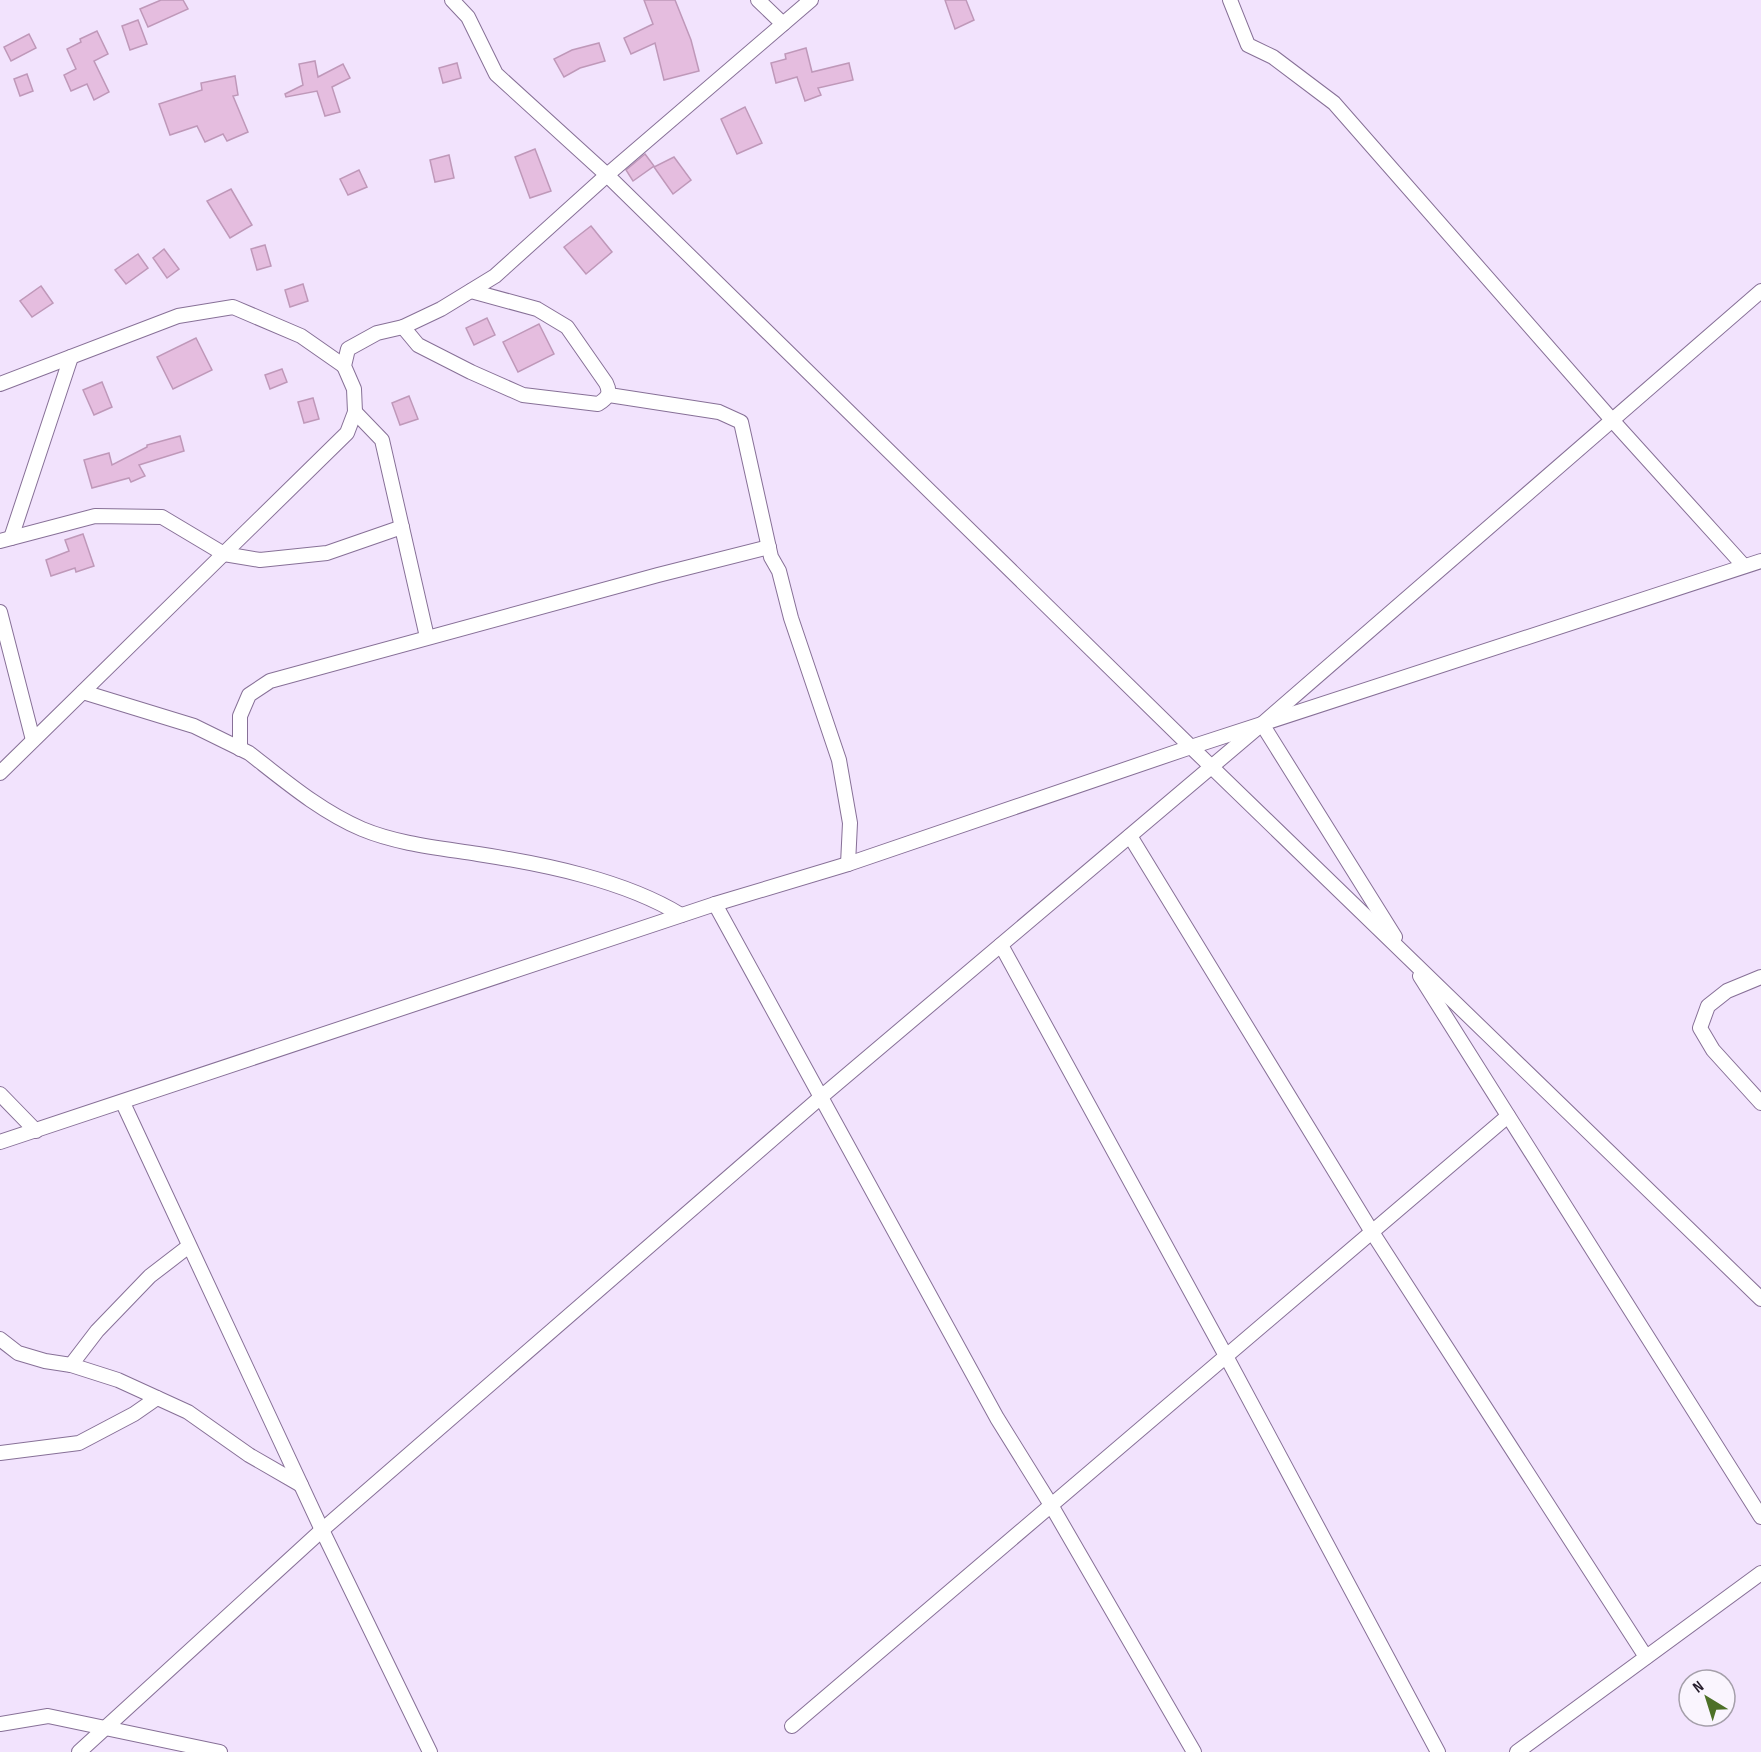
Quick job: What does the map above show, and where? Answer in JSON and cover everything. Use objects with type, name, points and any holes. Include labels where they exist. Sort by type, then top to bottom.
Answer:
[{"type":"street","points":[[452,0],[468,17],[496,74],[607,175],[1191,747],[1761,1299]]},
{"type":"street","points":[[758,0],[783,24]]},
{"type":"street","points":[[344,366],[348,349],[377,333],[403,327],[441,309],[495,276],[607,175],[811,0]]},
{"type":"street","points":[[1230,0],[1248,45],[1274,57],[1334,103],[1612,420],[1744,566]]},
{"type":"street","points":[[403,327],[418,345],[471,372],[524,395],[598,404],[609,395],[606,383],[567,327],[537,309],[471,291]]},
{"type":"street","points":[[79,1752],[322,1530],[821,1097],[1262,724],[1761,291]]},
{"type":"street","points":[[0,384],[178,316],[233,307],[301,336],[344,366],[354,389],[356,412],[346,433],[0,773]]},
{"type":"street","points":[[6,539],[71,357]]},
{"type":"street","points":[[609,395],[719,412],[741,422],[770,548],[839,760],[850,823],[848,864]]},
{"type":"street","points":[[356,412],[382,440],[427,638]]},
{"type":"street","points":[[6,539],[95,516],[162,518],[224,554],[260,560],[327,553],[402,528]]},
{"type":"street","points":[[240,749],[240,716],[249,695],[270,681],[658,575],[770,548]]},
{"type":"street","points":[[0,1142],[123,1103],[715,903],[848,864],[1191,747],[1761,561]]},
{"type":"street","points":[[0,612],[33,740]]},
{"type":"street","points":[[83,692],[194,726],[249,753],[313,803],[363,829],[416,844],[534,863],[637,892],[681,915]]},
{"type":"street","points":[[1262,724],[1761,1517]]},
{"type":"street","points":[[1130,836],[1372,1232],[1646,1658]]},
{"type":"street","points":[[715,903],[997,1418],[1051,1505],[1194,1752]]},
{"type":"street","points":[[1001,945],[1226,1356],[1438,1752]]},
{"type":"street","points":[[1761,976],[1727,991],[1708,1006],[1700,1028],[1713,1050],[1761,1102]]},
{"type":"street","points":[[0,1094],[36,1131]]},
{"type":"street","points":[[123,1103],[322,1530],[430,1752]]},
{"type":"street","points":[[792,1726],[1508,1116]]},
{"type":"street","points":[[71,1365],[97,1330],[150,1276],[189,1246]]},
{"type":"street","points":[[0,1339],[18,1353],[45,1361],[71,1365],[118,1380],[188,1412],[249,1455],[301,1485]]},
{"type":"street","points":[[0,1453],[79,1443],[134,1414],[157,1398]]},
{"type":"street","points":[[1517,1752],[1761,1573]]},
{"type":"street","points":[[0,1724],[48,1716],[220,1752]]},
{"type":"building","points":[[161,0],[183,0],[188,9],[148,27],[140,9]]},
{"type":"building","points":[[644,0],[675,0],[691,40],[699,71],[664,80],[655,43],[631,54],[624,38],[653,24]]},
{"type":"building","points":[[945,0],[966,0],[974,20],[955,29]]},
{"type":"building","points":[[138,20],[147,44],[130,50],[122,26]]},
{"type":"building","points":[[97,31],[108,54],[94,61],[109,92],[94,100],[87,84],[71,91],[64,75],[76,69],[67,49],[81,42],[80,39]]},
{"type":"building","points":[[29,34],[36,48],[11,61],[4,47]]},
{"type":"building","points":[[599,43],[605,61],[580,68],[564,77],[554,59],[572,50]]},
{"type":"building","points":[[806,48],[812,72],[849,63],[853,80],[818,88],[821,95],[805,101],[797,77],[776,83],[771,63],[786,59],[785,54]]},
{"type":"building","points":[[315,61],[318,77],[343,64],[350,78],[332,87],[340,112],[325,116],[317,91],[286,97],[285,94],[303,85],[299,64]]},
{"type":"building","points":[[457,63],[461,78],[443,83],[439,68]]},
{"type":"building","points":[[27,74],[33,91],[20,96],[14,79]]},
{"type":"building","points":[[235,76],[238,95],[233,96],[248,132],[227,141],[223,134],[205,142],[197,126],[170,135],[159,104],[202,90],[201,83]]},
{"type":"building","points":[[745,107],[762,143],[737,154],[721,119]]},
{"type":"building","points":[[535,149],[551,191],[530,198],[515,157]]},
{"type":"building","points":[[645,154],[654,166],[633,181],[626,170]]},
{"type":"building","points":[[449,155],[454,178],[435,182],[430,160]]},
{"type":"building","points":[[674,157],[691,180],[673,194],[654,167]]},
{"type":"building","points":[[359,170],[367,187],[348,195],[340,179]]},
{"type":"building","points":[[231,189],[252,225],[230,238],[207,201]]},
{"type":"building","points":[[591,226],[612,252],[586,274],[564,247]]},
{"type":"building","points":[[265,245],[271,266],[257,270],[251,249]]},
{"type":"building","points":[[164,249],[179,269],[167,278],[153,258]]},
{"type":"building","points":[[138,254],[148,268],[126,284],[115,270]]},
{"type":"building","points":[[303,284],[308,301],[290,307],[285,290]]},
{"type":"building","points":[[41,286],[53,303],[32,317],[20,301]]},
{"type":"building","points":[[487,318],[495,335],[474,345],[466,328]]},
{"type":"building","points":[[539,324],[554,354],[518,372],[503,342]]},
{"type":"building","points":[[196,338],[212,370],[173,389],[157,357]]},
{"type":"building","points":[[282,369],[287,382],[270,389],[265,375]]},
{"type":"building","points":[[102,382],[112,407],[94,415],[83,390]]},
{"type":"building","points":[[409,396],[418,419],[400,425],[392,403]]},
{"type":"building","points":[[313,398],[319,419],[304,423],[298,402]]},
{"type":"building","points":[[180,436],[184,451],[139,465],[145,476],[131,482],[129,478],[92,488],[84,460],[109,453],[112,465],[147,445]]},
{"type":"building","points":[[83,534],[94,566],[76,572],[75,568],[51,576],[46,560],[69,551],[65,540]]}]
